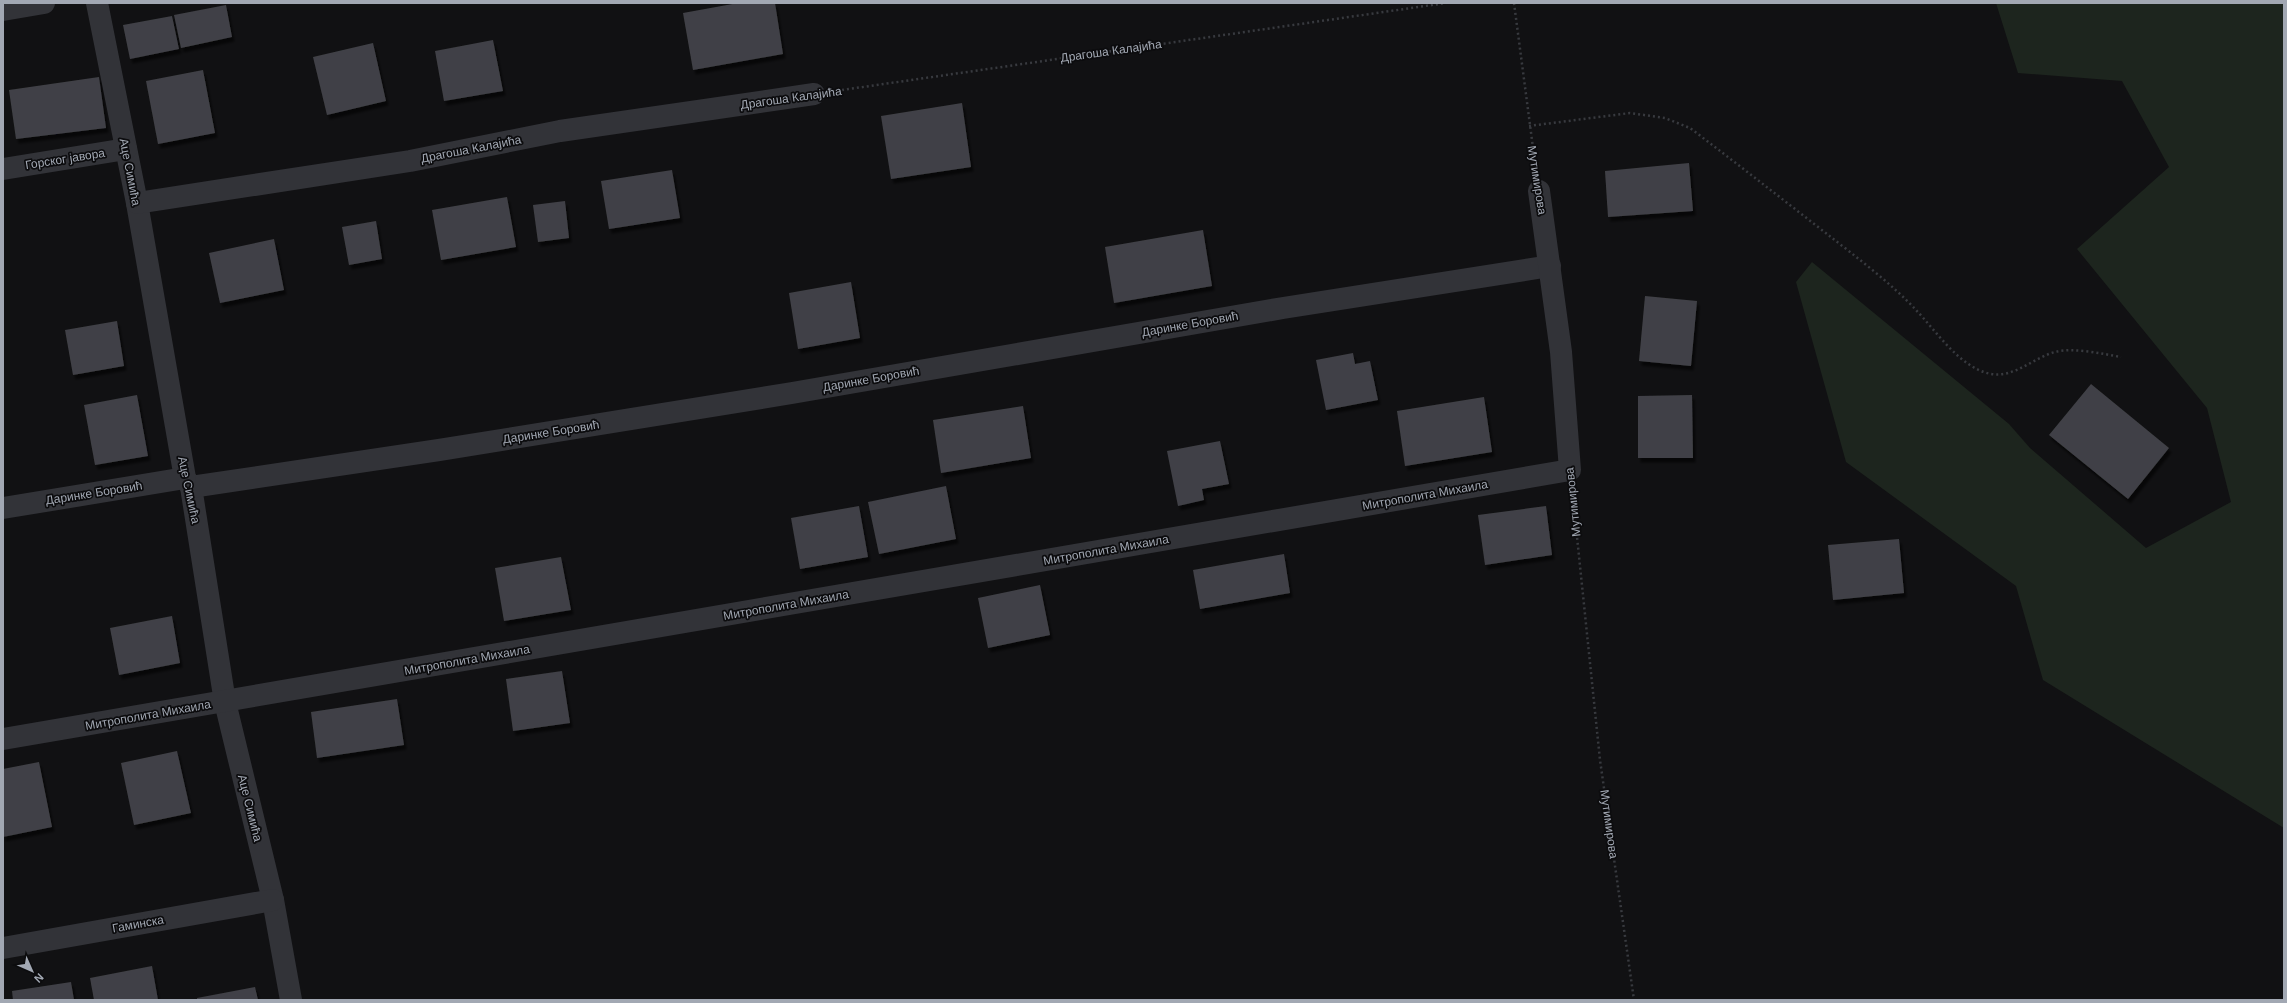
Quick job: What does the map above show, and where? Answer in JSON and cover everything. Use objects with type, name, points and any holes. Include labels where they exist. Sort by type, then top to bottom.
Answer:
[{"type":"street","points":[[3,10],[44,3]]},
{"type":"street","name":"Аце Симића","points":[[97,3],[137,203],[188,483],[225,702],[273,900],[291,1000]]},
{"type":"street","name":"Драгоша Калајића","points":[[137,203],[410,161],[560,131],[814,94]]},
{"type":"street","name":"Горског јавора","points":[[3,169],[126,149]]},
{"type":"street","name":"Мутимирова","points":[[1539,191],[1561,352],[1570,470]]},
{"type":"street","name":"Даринке Боровић","points":[[3,508],[439,450],[792,392],[1283,308],[1550,266]]},
{"type":"street","name":"Митрополита Михаила","points":[[3,739],[1570,470]]},
{"type":"street","name":"Гаминска","points":[[3,948],[273,900]]},
{"type":"path","name":"Драгоша Калајића","points":[[814,94],[1446,3]]},
{"type":"path","name":"Мутимирова","points":[[1514,3],[1529,126],[1539,191]]},
{"type":"path","points":[[1529,126],[1630,113],[1665,118],[1690,128],[1852,254],[1914,308],[1960,357],[1977,369],[1991,374],[2012,373],[2034,359],[2057,351],[2093,352],[2121,357]]},
{"type":"path","name":"Мутимирова","points":[[1570,470],[1600,760],[1634,1000]]},
{"type":"shaded area","points":[[1996,3],[2284,3],[2284,828],[2043,680],[2016,586],[1846,462],[1796,282],[1812,262],[2009,424],[2030,448],[2146,548],[2231,502],[2207,408],[2077,249],[2169,167],[2122,81],[2018,73]]},
{"type":"building","points":[[738,3],[775,3],[783,54],[693,70],[683,13]]},
{"type":"building","points":[[226,5],[232,37],[181,48],[174,15]]},
{"type":"building","points":[[172,16],[179,49],[130,59],[123,25]]},
{"type":"building","points":[[493,40],[503,91],[444,101],[435,51]]},
{"type":"building","points":[[373,43],[386,101],[327,115],[313,57]]},
{"type":"building","points":[[203,70],[215,133],[158,144],[146,81]]},
{"type":"building","points":[[99,77],[106,128],[16,139],[9,90]]},
{"type":"building","points":[[962,103],[971,167],[891,179],[881,116]]},
{"type":"building","points":[[1689,163],[1693,211],[1608,217],[1605,171]]},
{"type":"building","points":[[672,170],[680,218],[609,229],[601,181]]},
{"type":"building","points":[[507,197],[516,247],[441,260],[432,210]]},
{"type":"building","points":[[565,201],[569,238],[538,242],[533,205]]},
{"type":"building","points":[[376,221],[382,259],[349,265],[342,227]]},
{"type":"building","points":[[1203,230],[1212,286],[1114,303],[1105,247]]},
{"type":"building","points":[[274,239],[284,290],[220,303],[209,253]]},
{"type":"building","points":[[851,282],[860,338],[798,349],[789,293]]},
{"type":"building","points":[[1645,296],[1697,301],[1691,366],[1639,361]]},
{"type":"building","points":[[117,321],[124,366],[73,375],[65,330]]},
{"type":"building","points":[[1353,353],[1355,364],[1370,361],[1378,400],[1326,410],[1316,360]]},
{"type":"building","points":[[2091,384],[2169,448],[2128,499],[2049,435]]},
{"type":"building","points":[[137,395],[148,456],[95,465],[84,405]]},
{"type":"building","points":[[1692,395],[1693,458],[1638,458],[1638,396]]},
{"type":"building","points":[[1484,397],[1492,452],[1405,466],[1397,411]]},
{"type":"building","points":[[1023,406],[1031,458],[941,473],[933,420]]},
{"type":"building","points":[[1220,441],[1229,484],[1202,489],[1204,500],[1178,506],[1167,451]]},
{"type":"building","points":[[946,486],[956,539],[879,554],[868,502]]},
{"type":"building","points":[[859,506],[868,557],[800,569],[791,518]]},
{"type":"building","points":[[1546,506],[1552,555],[1485,565],[1478,515]]},
{"type":"building","points":[[1899,539],[1904,593],[1833,600],[1828,545]]},
{"type":"building","points":[[1284,554],[1290,593],[1200,609],[1193,570]]},
{"type":"building","points":[[561,557],[571,610],[504,621],[495,568]]},
{"type":"building","points":[[1040,585],[1050,635],[988,648],[978,598]]},
{"type":"building","points":[[172,616],[180,663],[119,675],[110,628]]},
{"type":"building","points":[[562,671],[570,723],[513,731],[506,679]]},
{"type":"building","points":[[397,699],[404,745],[317,758],[311,712]]},
{"type":"building","points":[[177,751],[191,813],[134,825],[121,763]]},
{"type":"building","points":[[39,762],[52,827],[3,837],[3,769]]},
{"type":"building","points":[[152,966],[158,1000],[94,1000],[90,978]]},
{"type":"building","points":[[71,982],[74,1000],[13,1000],[12,991]]},
{"type":"building","points":[[255,987],[258,1000],[197,1000],[197,998]]}]
